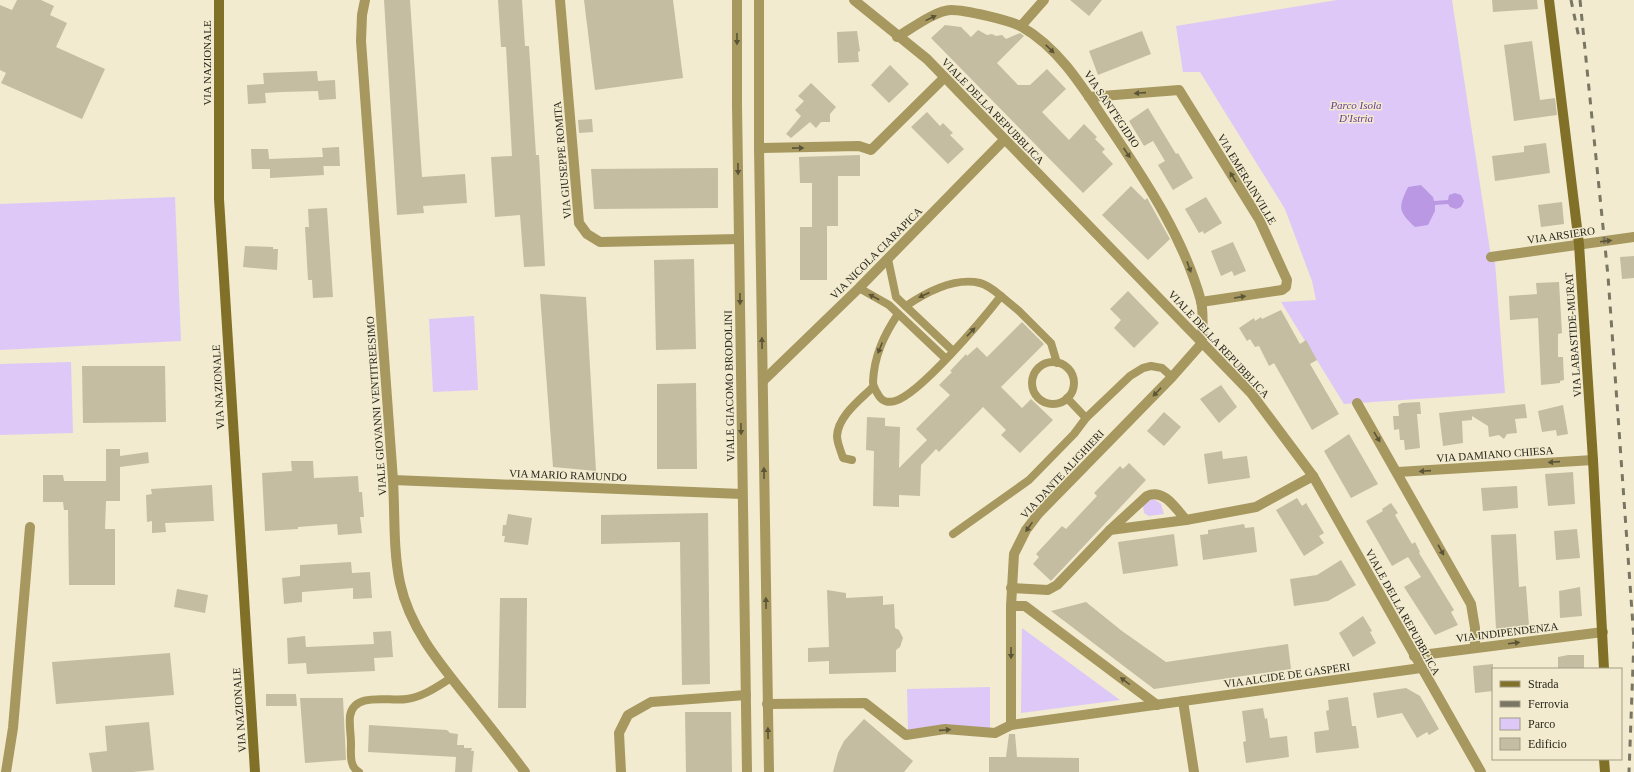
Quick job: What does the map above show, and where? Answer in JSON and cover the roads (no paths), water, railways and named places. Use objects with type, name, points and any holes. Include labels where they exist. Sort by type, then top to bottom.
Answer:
[{"type":"main road","name":"VIA NAZIONALE","points":[[219,0],[219,199],[254,772]]},
{"type":"main road","name":"VIA LABASTIDE-MURAT","points":[[1549,0],[1579,244],[1593,460],[1604,668]]},
{"type":"main road","points":[[1604,760],[1605,772]]},
{"type":"street","name":"VIALE GIOVANNI VENTITREESIMO","points":[[365,0],[362,16],[361,41],[393,480],[396,547],[400,583],[410,615],[419,633],[451,678],[526,772]]},
{"type":"street","name":"VIA GIUSEPPE ROMITA","points":[[560,0],[580,223],[587,234],[600,242],[739,239]]},
{"type":"street","name":"VIALE GIACOMO BRODOLINI","points":[[737,0],[742,494],[747,772]]},
{"type":"street","points":[[759,0],[759,148],[769,772]]},
{"type":"street","name":"VIALE DELLA REPUBBLICA","points":[[854,0],[897,37],[927,59],[1004,140],[1251,392],[1313,476],[1481,772]]},
{"type":"street","points":[[1021,26],[1044,0]]},
{"type":"street","name":"VIA SANT'EGIDIO","points":[[897,37],[933,16],[950,10],[987,16],[1021,26],[1040,40],[1074,74],[1136,167],[1170,226],[1184,254],[1201,302],[1202,343]]},
{"type":"street","points":[[759,148],[859,146],[871,150],[944,78]]},
{"type":"street","name":"VIA EMERAINVILLE","points":[[1089,97],[1179,90],[1259,219],[1287,280],[1286,287],[1282,290],[1201,302]]},
{"type":"street","name":"VIA NICOLA CIARAPICA","points":[[763,381],[888,259],[1004,140]]},
{"type":"street","name":"VIA ARSIERO","points":[[1491,257],[1634,237]]},
{"type":"street","name":"VIA DANTE ALIGHIERI","points":[[1011,725],[1011,588],[1014,554],[1026,530],[1038,514],[1172,377],[1202,343]]},
{"type":"street","points":[[1357,404],[1398,472],[1471,604],[1475,628],[1475,648]]},
{"type":"street","name":"VIA DAMIANO CHIESA","points":[[1398,472],[1593,460]]},
{"type":"street","points":[[1110,530],[1186,520],[1256,507],[1313,476]]},
{"type":"street","name":"VIA MARIO RAMUNDO","points":[[393,480],[742,494]]},
{"type":"street","points":[[1011,588],[1048,590],[1057,584],[1110,530],[1147,496],[1152,494],[1159,494],[1168,500],[1186,520]]},
{"type":"street","points":[[6,772],[13,728],[30,526]]},
{"type":"street","points":[[1011,606],[1025,606],[1156,705]]},
{"type":"street","name":"VIA INDIPENDENZA","points":[[1414,656],[1603,632]]},
{"type":"street","name":"VIA ALCIDE DE GASPERI","points":[[767,704],[865,703],[906,735],[945,729],[995,733],[1011,725],[1421,668]]},
{"type":"street","points":[[621,772],[619,733],[628,715],[651,702],[746,696]]},
{"type":"street","points":[[1183,701],[1194,772]]},
{"type":"lane","points":[[888,259],[896,297],[953,351]]},
{"type":"lane","points":[[906,306],[919,297],[940,288],[961,283],[979,283],[989,287],[1019,311],[1051,343],[1057,362],[1068,369],[1074,380],[1074,387],[1067,398],[1055,404],[1048,403],[1036,395],[1032,382],[1038,369],[1050,363],[1057,362]]},
{"type":"lane","points":[[858,288],[889,305],[945,358]]},
{"type":"lane","points":[[898,314],[887,331],[878,353],[874,369],[873,387],[880,398],[888,402],[895,401],[921,383],[974,329],[1001,296]]},
{"type":"lane","points":[[953,534],[1029,480],[1074,434],[1086,418],[1130,376],[1143,368],[1151,366],[1162,368],[1172,377]]},
{"type":"lane","points":[[852,460],[843,458],[837,438],[838,427],[845,416],[873,387]]},
{"type":"lane","points":[[1067,398],[1086,418]]},
{"type":"lane","points":[[359,772],[356,771],[351,760],[350,715],[356,704],[366,700],[408,700],[430,691],[451,678]]},
{"type":"railway","points":[[1571,0],[1579,38]]},
{"type":"railway","points":[[1580,0],[1608,276],[1634,640],[1629,772]]},
{"type":"park label","name":"Parco Isola D'Istria","points":[[1356,111]]}]
